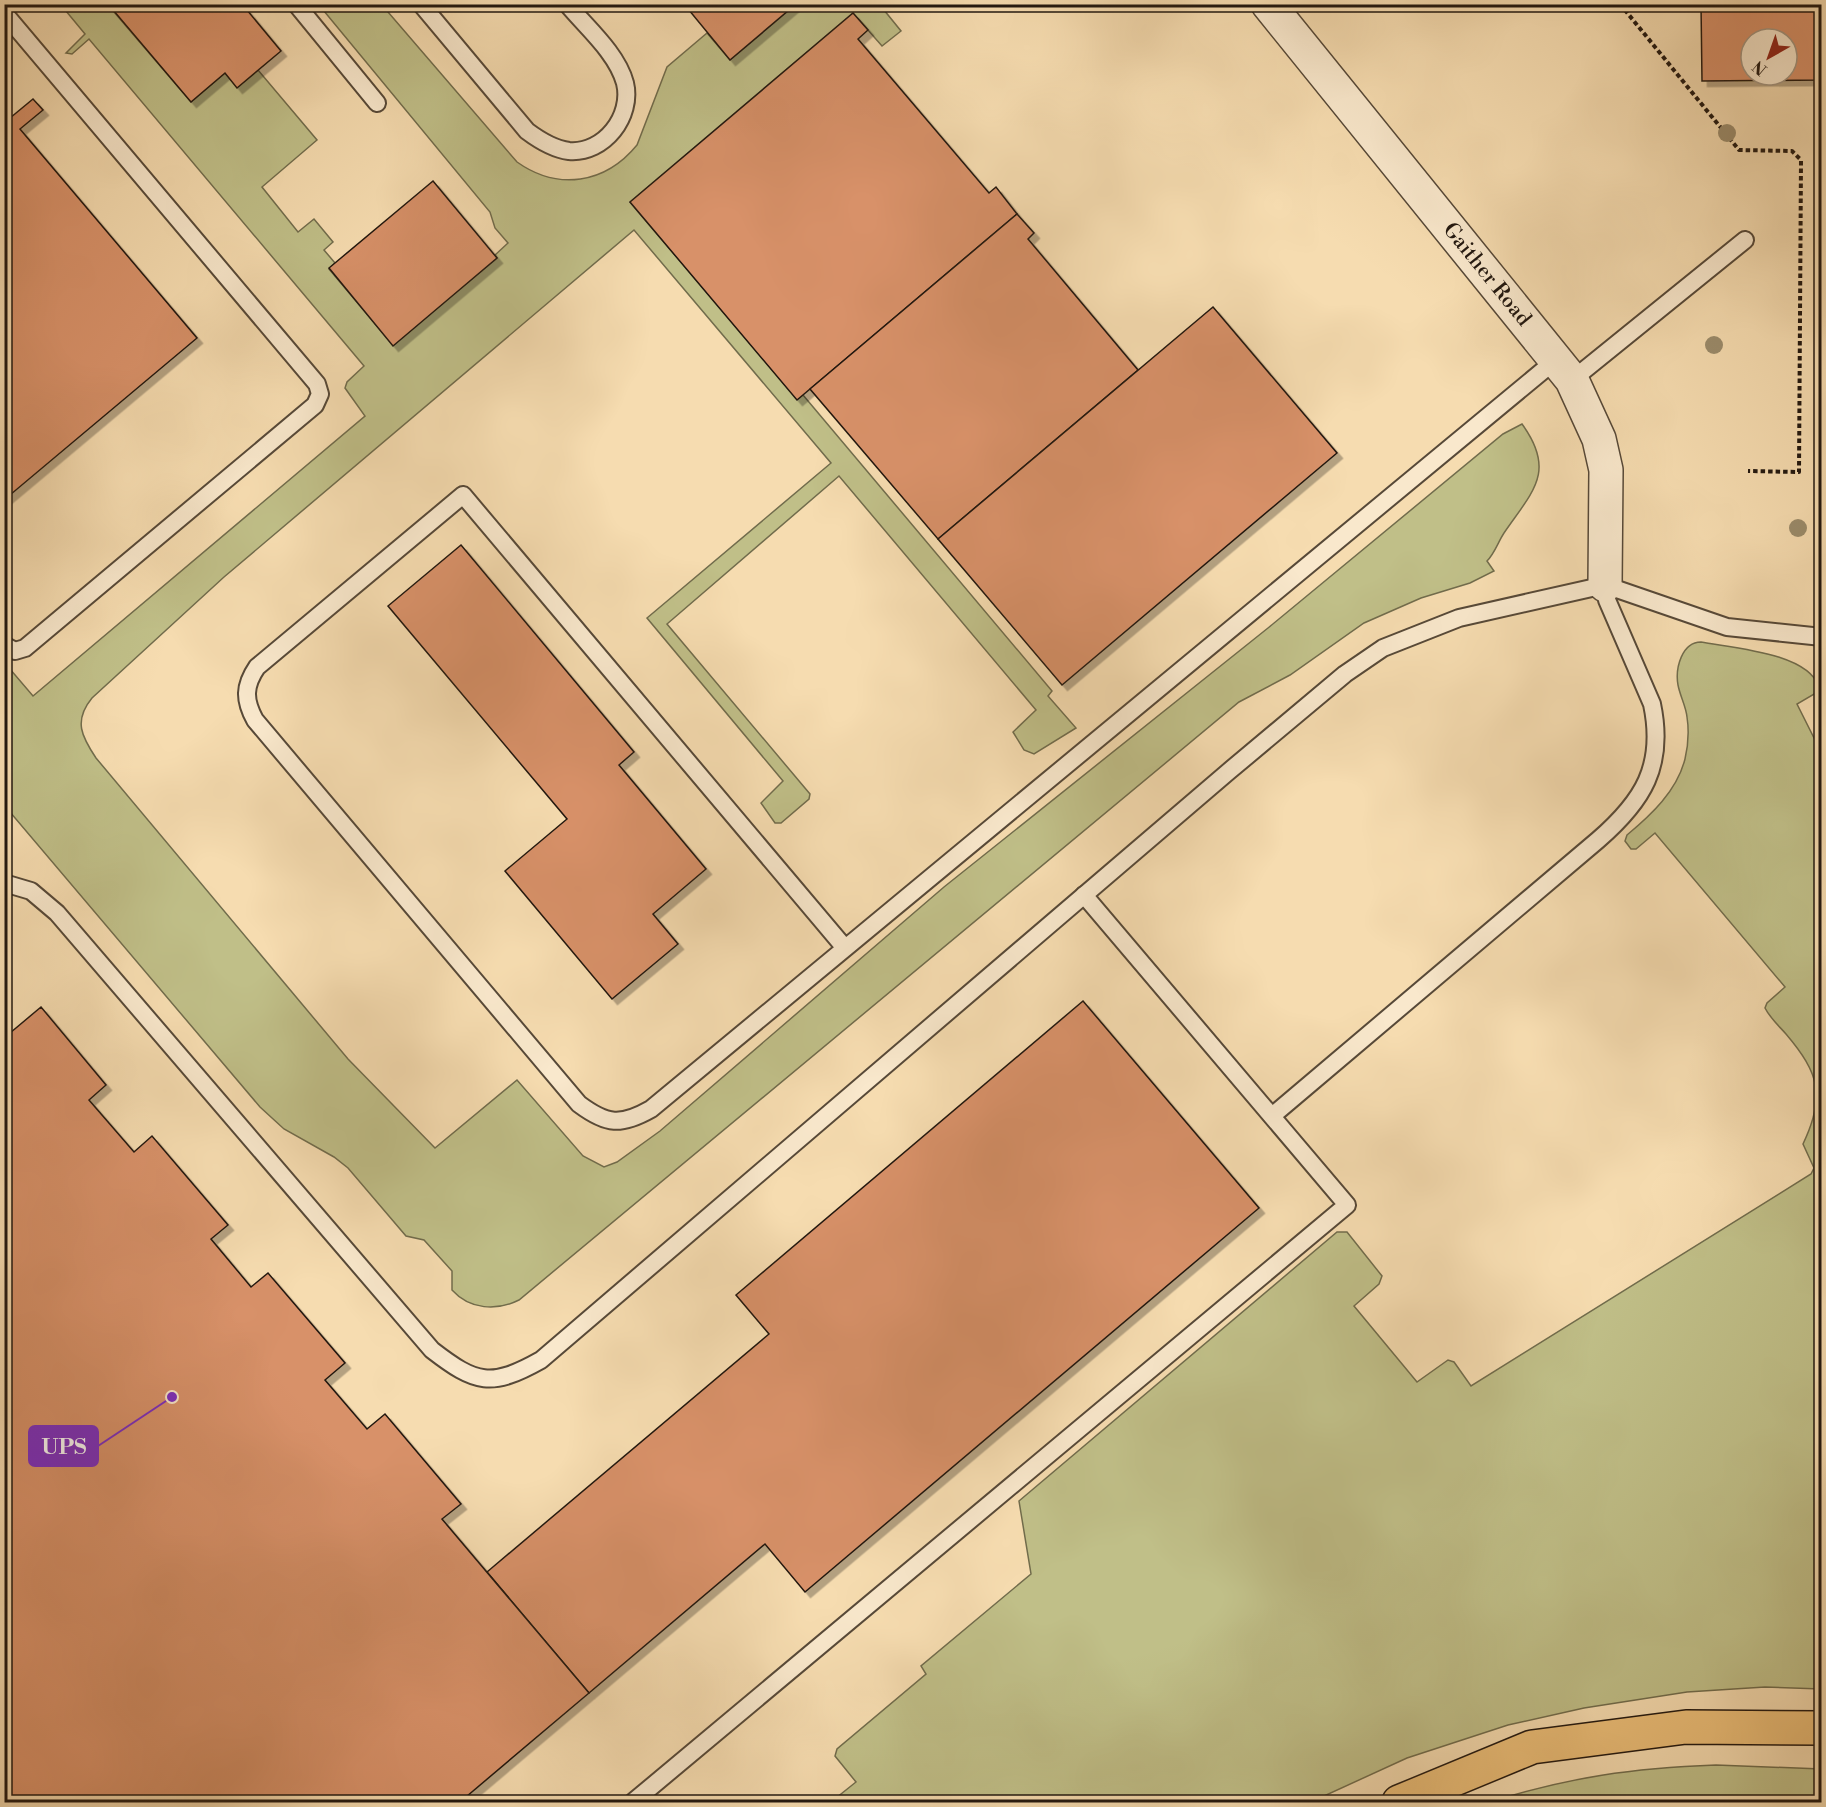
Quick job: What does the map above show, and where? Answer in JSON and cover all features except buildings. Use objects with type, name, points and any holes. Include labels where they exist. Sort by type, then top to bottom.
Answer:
[{"type":"highway","points":[[1399,1803],[1532,1748],[1686,1727],[1821,1728]]},
{"type":"street","name":"Gaither Road","points":[[1268,4],[1565,370],[1599,439],[1606,470],[1605,585]]},
{"type":"lane","points":[[296,4],[377,103]]},
{"type":"lane","points":[[421,4],[527,131],[548,144],[568,151],[598,144],[613,130],[624,112],[626,91],[624,80],[613,59],[567,4]]},
{"type":"lane","points":[[4,13],[317,384],[320,394],[315,405],[25,648],[15,651],[4,645]]},
{"type":"lane","points":[[845,948],[463,495],[257,667],[249,679],[245,693],[248,707],[255,720],[579,1104],[597,1117],[616,1122],[634,1118],[651,1109],[845,948],[1565,370],[1745,240]]},
{"type":"lane","points":[[1272,1116],[1598,840],[1621,820],[1638,799],[1649,778],[1657,748],[1655,717],[1652,704],[1607,600],[1605,585]]},
{"type":"lane","points":[[4,883],[31,891],[57,913],[432,1350],[457,1369],[484,1380],[513,1376],[541,1360],[1345,674],[1383,648],[1459,618],[1605,585],[1727,627],[1821,637]]},
{"type":"lane","points":[[633,1803],[1347,1205],[1084,895]]},
{"type":"shaded area","points":[[796,4],[890,5],[884,10],[901,31],[882,46],[853,13],[630,202],[797,399],[803,395],[1052,691],[1048,696],[1076,728],[1034,754],[1024,750],[1013,732],[1036,710],[839,476],[667,624],[810,794],[809,799],[781,823],[775,823],[761,803],[783,781],[647,618],[831,463],[634,230],[224,577],[92,698],[86,706],[81,722],[84,736],[96,758],[348,1059],[435,1148],[517,1080],[583,1156],[604,1167],[617,1162],[660,1131],[944,887],[1268,628],[1503,434],[1522,424],[1538,456],[1537,481],[1487,561],[1494,571],[1470,583],[1421,598],[1364,623],[1290,675],[1239,702],[519,1300],[502,1306],[475,1305],[459,1297],[452,1290],[452,1271],[424,1240],[406,1236],[348,1168],[334,1157],[284,1129],[260,1107],[10,812],[5,816],[4,662],[33,696],[365,416],[345,388],[347,382],[364,366],[89,39],[72,54],[66,53],[85,34],[61,5],[108,5],[191,102],[225,73],[237,87],[258,70],[317,140],[262,187],[298,232],[314,219],[333,242],[324,250],[335,263],[329,269],[393,345],[497,258],[495,255],[508,243],[495,228],[490,212],[319,5],[382,5],[517,162],[549,177],[565,180],[596,175],[611,168],[637,145],[667,67],[707,33],[730,60]]},
{"type":"shaded area","points":[[1701,642],[1785,659],[1800,666],[1812,676],[1819,687],[1816,693],[1797,704],[1822,754],[1821,1689],[1765,1687],[1687,1692],[1584,1708],[1508,1725],[1407,1758],[1311,1802],[831,1802],[856,1782],[835,1756],[837,1749],[926,1674],[921,1666],[1031,1574],[1019,1501],[1337,1232],[1347,1232],[1382,1276],[1379,1284],[1354,1306],[1417,1382],[1448,1360],[1454,1362],[1471,1386],[1811,1174],[1814,1168],[1803,1144],[1815,1112],[1816,1086],[1806,1061],[1765,1008],[1767,1003],[1785,987],[1655,833],[1636,849],[1631,849],[1625,841],[1627,835],[1662,801],[1681,771],[1687,749],[1688,727],[1677,678],[1679,664],[1689,646]]},
{"type":"shaded area","points":[[1716,1765],[1821,1769],[1821,1802],[1490,1802],[1547,1786],[1602,1775]]},
{"type":"place","name":"UPS","points":[[172,1397]]}]
